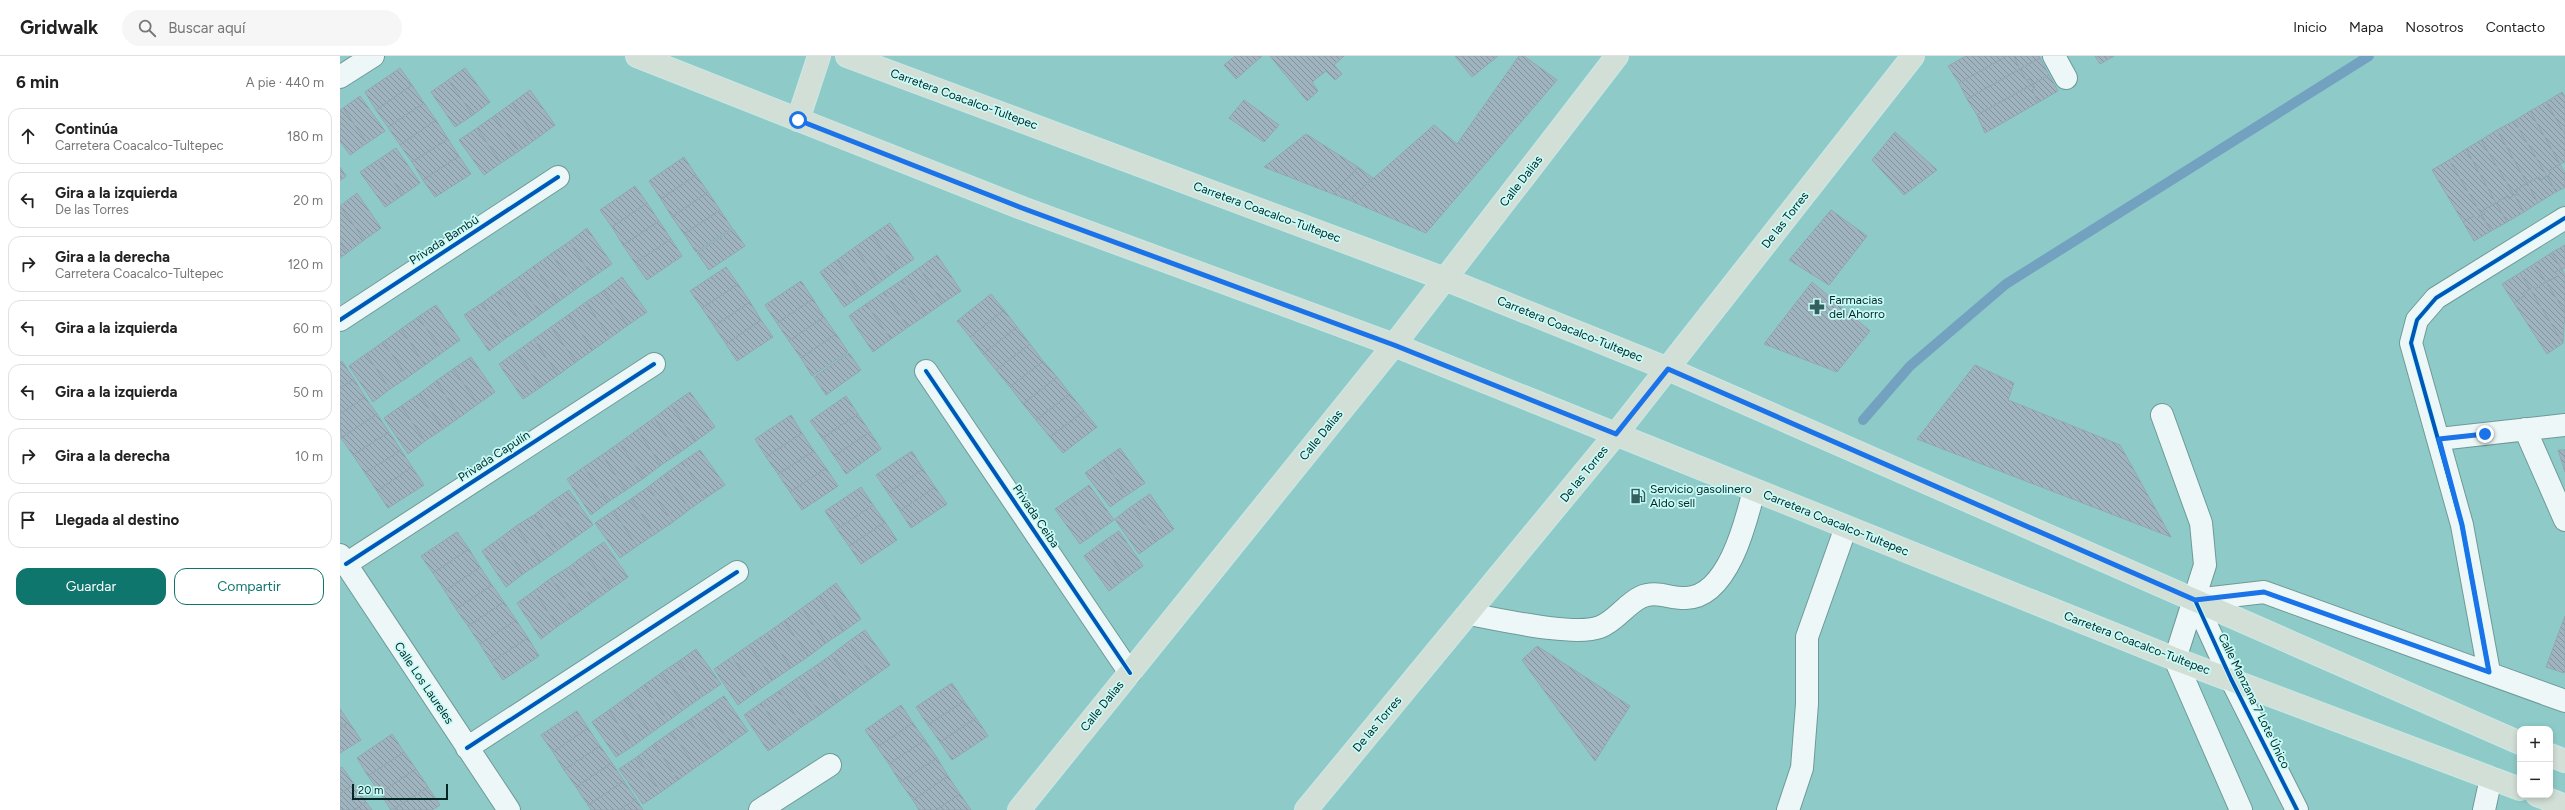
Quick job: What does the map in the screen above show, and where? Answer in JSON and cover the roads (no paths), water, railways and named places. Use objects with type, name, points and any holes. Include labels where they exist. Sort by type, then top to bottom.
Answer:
[{"type":"main road","name":"Carretera Coacalco-Tultepec","points":[[637,56],[1029,210],[1394,345],[2174,659],[2231,679],[2517,788]]},
{"type":"main road","points":[[798,120],[819,56]]},
{"type":"main road","name":"Carretera Coacalco-Tultepec","points":[[847,56],[1445,279],[1668,369],[2517,742]]},
{"type":"main road","name":"Calle Dalias","points":[[1019,810],[1394,345],[1617,56]]},
{"type":"main road","name":"De las Torres","points":[[1306,810],[1616,434],[1913,56]]},
{"type":"main road","points":[[2553,756],[2565,761]]},
{"type":"main road","points":[[2545,798],[2565,806]]},
{"type":"street","points":[[340,77],[373,56]]},
{"type":"street","points":[[884,56],[898,75]]},
{"type":"street","points":[[2054,56],[2066,78]]},
{"type":"street","name":"Privada Bambú","points":[[340,320],[558,177]]},
{"type":"street","points":[[2489,672],[2462,525],[2411,343],[2417,320],[2436,298],[2565,218]]},
{"type":"street","name":"Privada Capulín","points":[[343,560],[654,364]]},
{"type":"street","name":"Privada Ceiba","points":[[926,371],[1130,673]]},
{"type":"street","points":[[2162,415],[2201,523],[2204,564],[2195,600],[2174,659],[2241,810]]},
{"type":"street","points":[[2439,439],[2565,425]]},
{"type":"street","points":[[2525,429],[2565,520]]},
{"type":"street","points":[[1468,614],[1579,631],[1600,627],[1641,596],[1660,594],[1686,599],[1708,590],[1724,573],[1728,566],[1743,531],[1754,490]]},
{"type":"street","points":[[1788,810],[1802,768],[1807,704],[1807,637],[1846,527]]},
{"type":"street","name":"Calle Los Laureles","points":[[343,560],[509,810]]},
{"type":"street","points":[[468,748],[737,572]]},
{"type":"street","points":[[2195,600],[2264,592],[2489,672],[2565,701]]},
{"type":"street","name":"Calle Manzana 7 Lote Único","points":[[2195,600],[2231,679],[2297,810]]},
{"type":"street","points":[[760,810],[830,764]]},
{"type":"street","points":[[2484,810],[2491,778]]},
{"type":"waterway","points":[[1863,420],[1910,366],[2006,284],[2369,56]]},
{"type":"place","name":"Farmacias del Ahorro","points":[[1817,307]]},
{"type":"place","name":"Servicio gasolinero Aldo sell","points":[[1638,496]]}]
